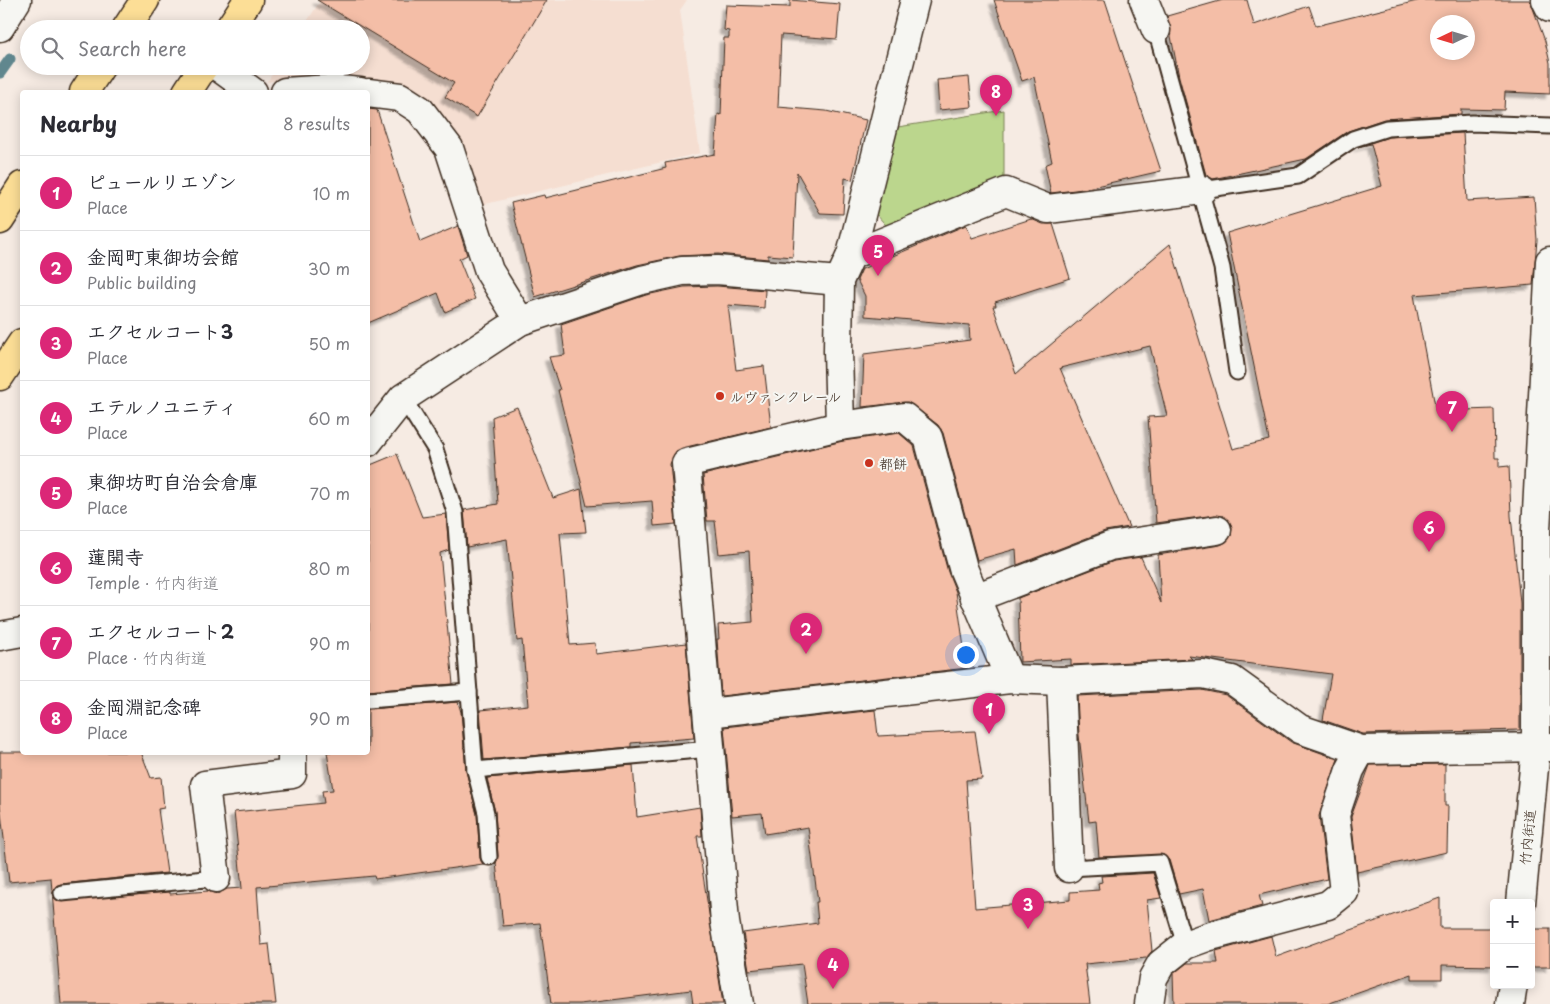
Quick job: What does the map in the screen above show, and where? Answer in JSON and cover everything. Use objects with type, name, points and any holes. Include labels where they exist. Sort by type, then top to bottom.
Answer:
[{"type":"main road","points":[[132,20],[145,0]]},
{"type":"main road","points":[[235,20],[248,0]]},
{"type":"main road","points":[[85,90],[95,75]]},
{"type":"main road","points":[[188,90],[198,75]]},
{"type":"main road","points":[[0,220],[20,189]]},
{"type":"main road","points":[[0,376],[20,345]]},
{"type":"street","points":[[0,27],[17,0]]},
{"type":"street","points":[[840,426],[839,281],[851,255],[915,0]]},
{"type":"street","points":[[1144,0],[1156,30]]},
{"type":"street","points":[[1546,0],[1550,8]]},
{"type":"street","points":[[229,75],[250,90]]},
{"type":"street","points":[[315,90],[340,90]]},
{"type":"street","points":[[370,93],[400,98],[420,110],[449,148],[489,271],[520,321]]},
{"type":"street","points":[[851,255],[1006,192],[1048,209],[1202,190]]},
{"type":"street","name":"竹内街道","points":[[1522,899],[1543,747],[1544,491],[1550,261]]},
{"type":"street","points":[[370,439],[403,398],[520,321],[642,280],[682,271],[717,270],[839,281]]},
{"type":"street","points":[[739,1004],[725,922],[686,463],[840,426],[904,417],[928,437],[963,568],[1010,679]]},
{"type":"street","points":[[975,598],[1110,546],[1217,530]]},
{"type":"street","points":[[0,636],[20,632]]},
{"type":"street","points":[[708,713],[1010,679],[1060,681],[1203,674],[1232,680],[1300,729],[1361,750],[1543,747]]},
{"type":"street","points":[[1060,681],[1069,868]]},
{"type":"street","points":[[1149,1004],[1153,978],[1161,964],[1185,945],[1207,937],[1328,905],[1344,892],[1335,815],[1350,770],[1361,750]]},
{"type":"street","points":[[216,878],[205,785],[292,774],[292,755]]},
{"type":"street","points":[[1510,1004],[1512,989]]},
{"type":"lane","points":[[1156,30],[1202,190],[1222,268],[1237,372]]},
{"type":"lane","points":[[1202,190],[1298,176],[1352,139],[1387,128],[1472,124],[1550,126]]},
{"type":"lane","points":[[403,398],[435,449],[455,512],[475,770],[486,813],[490,857]]},
{"type":"lane","points":[[370,700],[469,692]]},
{"type":"lane","points":[[475,770],[710,749]]},
{"type":"lane","points":[[1069,868],[1160,863],[1185,945]]},
{"type":"lane","points":[[62,893],[216,878]]},
{"type":"shaded area","points":[[321,0],[687,0],[680,10],[700,153],[477,206],[430,104],[406,85],[337,75],[370,75],[370,20],[308,20]]},
{"type":"shaded area","points":[[272,75],[311,75],[267,82]]},
{"type":"green space","points":[[1004,110],[1004,184],[891,231],[876,214],[898,127]]},
{"type":"building","points":[[317,0],[547,0],[477,117],[445,97],[454,83],[370,32],[370,20],[350,20]]},
{"type":"building","points":[[790,0],[840,4],[837,39],[781,35],[778,107],[826,111],[866,120],[852,180],[845,178],[843,214],[820,213],[797,172],[793,257],[768,255],[768,259],[718,254],[679,256],[637,265],[535,297],[511,203],[544,195],[545,198],[666,168],[665,163],[715,154],[718,114],[721,115],[724,38],[729,38],[729,31],[724,30],[726,5],[790,7]]},
{"type":"building","points":[[994,0],[1105,0],[1161,171],[1083,189],[1051,193],[1045,165],[1052,162],[1034,77],[1022,81]]},
{"type":"building","points":[[1223,0],[1247,0],[1254,25],[1309,6],[1316,26],[1421,0],[1530,0],[1545,41],[1550,63],[1550,94],[1505,92],[1504,110],[1461,109],[1461,114],[1384,119],[1348,131],[1306,159],[1213,179],[1206,175],[1179,77],[1167,16]]},
{"type":"building","points":[[969,77],[972,107],[939,110],[937,80]]},
{"type":"building","points":[[370,109],[377,110],[420,242],[458,226],[467,255],[459,259],[475,299],[445,312],[438,293],[370,322]]},
{"type":"building","points":[[1463,133],[1467,201],[1534,197],[1537,240],[1533,285],[1414,295],[1436,411],[1494,409],[1495,458],[1499,458],[1499,467],[1509,466],[1511,516],[1520,603],[1520,730],[1363,734],[1323,720],[1331,674],[1189,656],[1192,659],[1071,665],[1071,659],[1020,662],[1018,598],[1114,561],[1141,557],[1161,603],[1158,555],[1220,545],[1231,536],[1232,527],[1223,516],[1215,515],[1156,523],[1148,417],[1167,416],[1150,346],[1060,368],[1129,527],[1105,531],[1017,565],[1016,549],[977,560],[943,433],[938,425],[908,402],[862,407],[864,354],[970,340],[969,325],[865,316],[865,296],[857,280],[862,269],[966,225],[972,238],[1031,219],[1043,224],[1053,224],[1070,278],[995,302],[996,306],[993,306],[1016,374],[1170,244],[1233,449],[1269,440],[1227,233],[1382,186],[1371,144],[1358,147],[1389,137]]},
{"type":"building","points":[[717,286],[765,290],[764,308],[728,305],[736,370],[764,366],[771,427],[676,451],[670,464],[676,524],[654,526],[652,501],[587,506],[558,390],[560,390],[549,357],[565,355],[561,324],[646,295],[684,287]]},
{"type":"building","points":[[517,407],[553,498],[581,489],[586,532],[560,533],[570,645],[595,643],[596,654],[686,643],[694,738],[631,743],[631,747],[484,760],[480,710],[528,705],[522,640],[517,641],[507,539],[467,547],[464,510],[498,504],[492,417]]},
{"type":"building","points":[[899,433],[914,446],[948,572],[956,592],[967,668],[721,696],[717,639],[719,639],[718,625],[753,622],[749,551],[719,554],[715,521],[707,521],[703,475],[843,441]]},
{"type":"building","points":[[397,454],[422,517],[446,514],[449,550],[440,553],[453,684],[370,691],[370,465]]},
{"type":"building","points":[[1202,690],[1226,695],[1291,742],[1338,759],[1319,816],[1327,879],[1259,895],[1262,906],[1209,920],[1203,889],[1179,894],[1169,860],[1164,855],[1099,857],[1096,821],[1089,822],[1079,735],[1077,696]]},
{"type":"building","points":[[458,702],[461,712],[466,771],[477,814],[480,858],[483,864],[375,879],[374,876],[257,887],[261,945],[269,944],[276,1004],[61,1004],[51,878],[9,882],[0,804],[0,752],[20,752],[20,755],[142,755],[151,778],[161,777],[164,808],[158,809],[167,873],[61,884],[56,886],[53,893],[58,901],[170,892],[170,894],[208,891],[217,894],[227,889],[242,888],[234,812],[324,803],[322,791],[333,790],[327,755],[370,755],[370,709]]},
{"type":"building","points":[[875,710],[878,736],[975,731],[982,779],[966,780],[975,908],[1070,900],[1070,892],[1099,890],[1098,883],[1102,882],[1101,876],[1153,873],[1161,898],[1147,900],[1152,951],[1146,958],[1085,964],[1090,1004],[808,1004],[802,964],[749,970],[743,933],[818,923],[816,902],[818,902],[808,827],[765,834],[762,813],[732,816],[724,727]]},
{"type":"building","points":[[1445,764],[1445,806],[1448,806],[1447,852],[1357,872],[1351,817],[1370,765]]},
{"type":"building","points":[[633,765],[637,817],[700,807],[702,836],[697,836],[723,1004],[693,1004],[691,990],[580,1004],[551,1004],[540,923],[503,926],[496,863],[498,856],[495,812],[487,778]]},
{"type":"building","points":[[1440,898],[1440,928],[1490,928],[1490,966],[1442,965],[1442,979],[1412,979],[1412,974],[1327,1004],[1174,1004],[1173,974],[1187,963],[1218,963],[1216,951],[1271,936],[1276,957]]},
{"type":"building","points":[[1535,929],[1550,929],[1550,967],[1535,967]]},
{"type":"waterway","points":[[0,73],[10,59]]},
{"type":"place","name":"金岡淵記念碑","points":[[996,116]]},
{"type":"place","name":"東御坊町自治会倉庫","points":[[878,276]]},
{"type":"place","name":"ルヴァンクレール","points":[[720,396]]},
{"type":"place","name":"エクセルコート2","points":[[1452,432]]},
{"type":"place","name":"都餅","points":[[869,463]]},
{"type":"place","name":"蓮開寺","points":[[1429,552]]},
{"type":"place","name":"金岡町東御坊会館","points":[[806,654]]},
{"type":"place","name":"ピュールリエゾン","points":[[989,734]]},
{"type":"place","name":"エクセルコート3","points":[[1028,929]]},
{"type":"place","name":"エテルノユニティ","points":[[833,989]]}]
